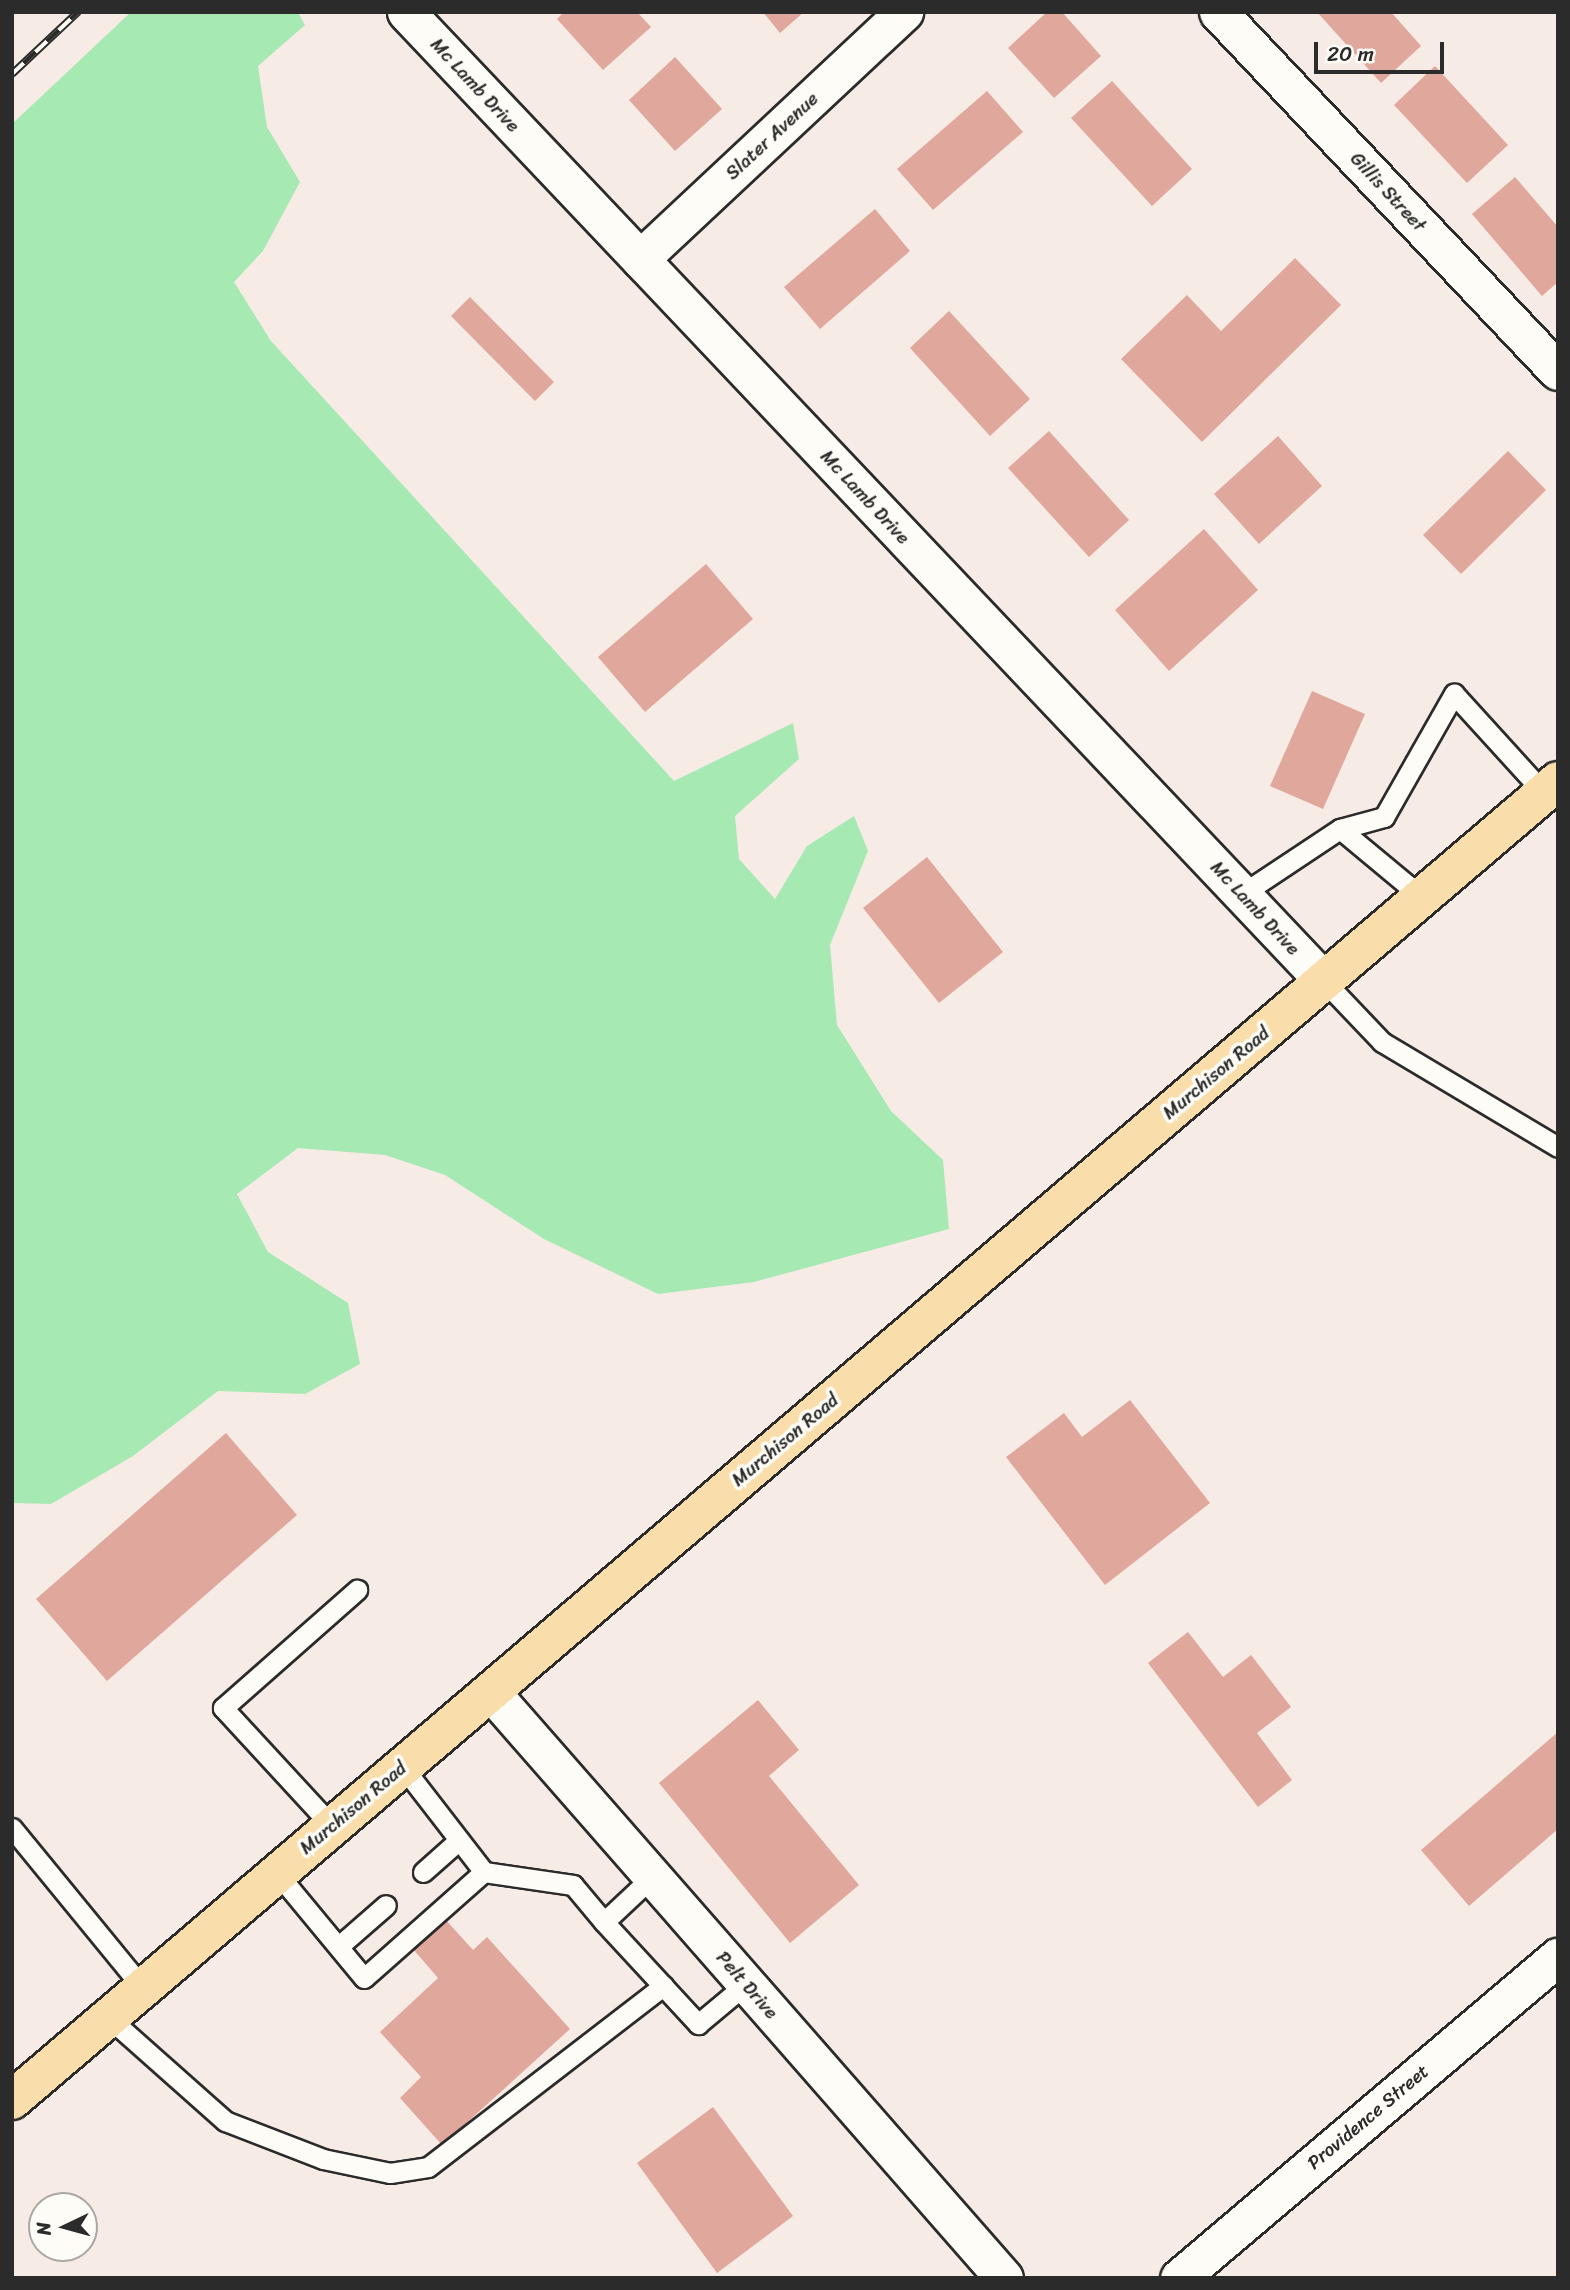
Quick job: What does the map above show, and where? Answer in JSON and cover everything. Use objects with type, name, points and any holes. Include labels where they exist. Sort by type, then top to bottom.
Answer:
[{"type":"main road","name":"Murchison Road","points":[[12,2100],[1551,787]]},
{"type":"street","name":"Mc Lamb Drive","points":[[406,12],[1324,981]]},
{"type":"street","name":"Slater Avenue","points":[[640,260],[904,12]]},
{"type":"street","name":"Gillis Street","points":[[1218,12],[1558,371]]},
{"type":"street","name":"Pelt Drive","points":[[490,1691],[1004,2278]]},
{"type":"street","name":"Providence Street","points":[[1179,2278],[1558,1957]]},
{"type":"lane","points":[[1242,894],[1340,829],[1384,817],[1454,694],[1551,787]]},
{"type":"lane","points":[[1340,829],[1422,897]]},
{"type":"lane","points":[[1324,981],[1382,1042],[1558,1147]]},
{"type":"lane","points":[[332,1826],[223,1708],[356,1590]]},
{"type":"lane","points":[[402,1766],[484,1872],[573,1885],[698,2024],[746,1984]]},
{"type":"lane","points":[[12,1828],[143,1987]]},
{"type":"lane","points":[[423,1872],[459,1840]]},
{"type":"lane","points":[[277,1873],[364,1978],[484,1872]]},
{"type":"lane","points":[[604,1922],[653,1876]]},
{"type":"lane","points":[[339,1946],[386,1905]]},
{"type":"lane","points":[[109,2018],[225,2121],[323,2159],[390,2173],[428,2167],[663,1986]]},
{"type":"green space","points":[[131,12],[298,12],[305,25],[258,66],[267,127],[300,182],[263,251],[234,282],[271,341],[674,781],[793,723],[799,759],[735,816],[739,859],[775,899],[807,846],[854,816],[868,851],[830,945],[837,1025],[891,1111],[943,1160],[949,1229],[754,1282],[658,1294],[544,1239],[445,1175],[385,1155],[298,1148],[237,1194],[268,1252],[348,1303],[360,1364],[305,1394],[218,1391],[133,1456],[51,1504],[12,1503],[12,124]]},
{"type":"building","points":[[564,12],[637,12],[651,27],[603,70],[557,19]]},
{"type":"building","points":[[763,12],[804,12],[780,33]]},
{"type":"building","points":[[1047,12],[1062,12],[1101,56],[1054,98],[1008,48]]},
{"type":"building","points":[[1317,12],[1391,12],[1421,46],[1381,83]]},
{"type":"building","points":[[675,57],[722,109],[675,151],[629,100]]},
{"type":"building","points":[[1435,66],[1508,145],[1467,183],[1394,105]]},
{"type":"building","points":[[1112,81],[1192,169],[1152,206],[1071,118]]},
{"type":"building","points":[[987,91],[1023,132],[933,210],[897,169]]},
{"type":"building","points":[[1515,177],[1558,227],[1558,282],[1542,296],[1472,214]]},
{"type":"building","points":[[875,209],[910,251],[820,329],[784,287]]},
{"type":"building","points":[[1295,258],[1341,305],[1202,442],[1121,359],[1187,295],[1221,331]]},
{"type":"building","points":[[470,297],[554,382],[535,401],[451,316]]},
{"type":"building","points":[[949,311],[1030,399],[990,436],[910,348]]},
{"type":"building","points":[[1049,431],[1129,520],[1089,557],[1008,468]]},
{"type":"building","points":[[1278,436],[1322,486],[1259,544],[1214,494]]},
{"type":"building","points":[[1508,451],[1546,490],[1461,574],[1423,535]]},
{"type":"building","points":[[1204,529],[1258,590],[1169,671],[1115,610]]},
{"type":"building","points":[[706,564],[753,619],[645,712],[598,657]]},
{"type":"building","points":[[1312,691],[1365,714],[1323,809],[1270,786]]},
{"type":"building","points":[[927,857],[1003,952],[939,1003],[863,908]]},
{"type":"building","points":[[1130,1400],[1210,1503],[1105,1585],[1006,1457],[1064,1413],[1082,1437]]},
{"type":"building","points":[[226,1433],[297,1515],[107,1681],[36,1599]]},
{"type":"building","points":[[1188,1632],[1223,1677],[1251,1655],[1291,1707],[1257,1733],[1292,1780],[1258,1807],[1148,1663]]},
{"type":"building","points":[[758,1700],[799,1750],[769,1776],[859,1885],[790,1943],[659,1783]]},
{"type":"building","points":[[1558,1732],[1558,1829],[1469,1906],[1421,1850]]},
{"type":"building","points":[[445,1919],[473,1950],[487,1937],[570,2029],[442,2145],[400,2098],[421,2077],[380,2032],[438,1978],[413,1949]]},
{"type":"building","points":[[713,2107],[793,2216],[717,2273],[637,2163]]},
{"type":"railway","points":[[12,74],[78,12]]}]
